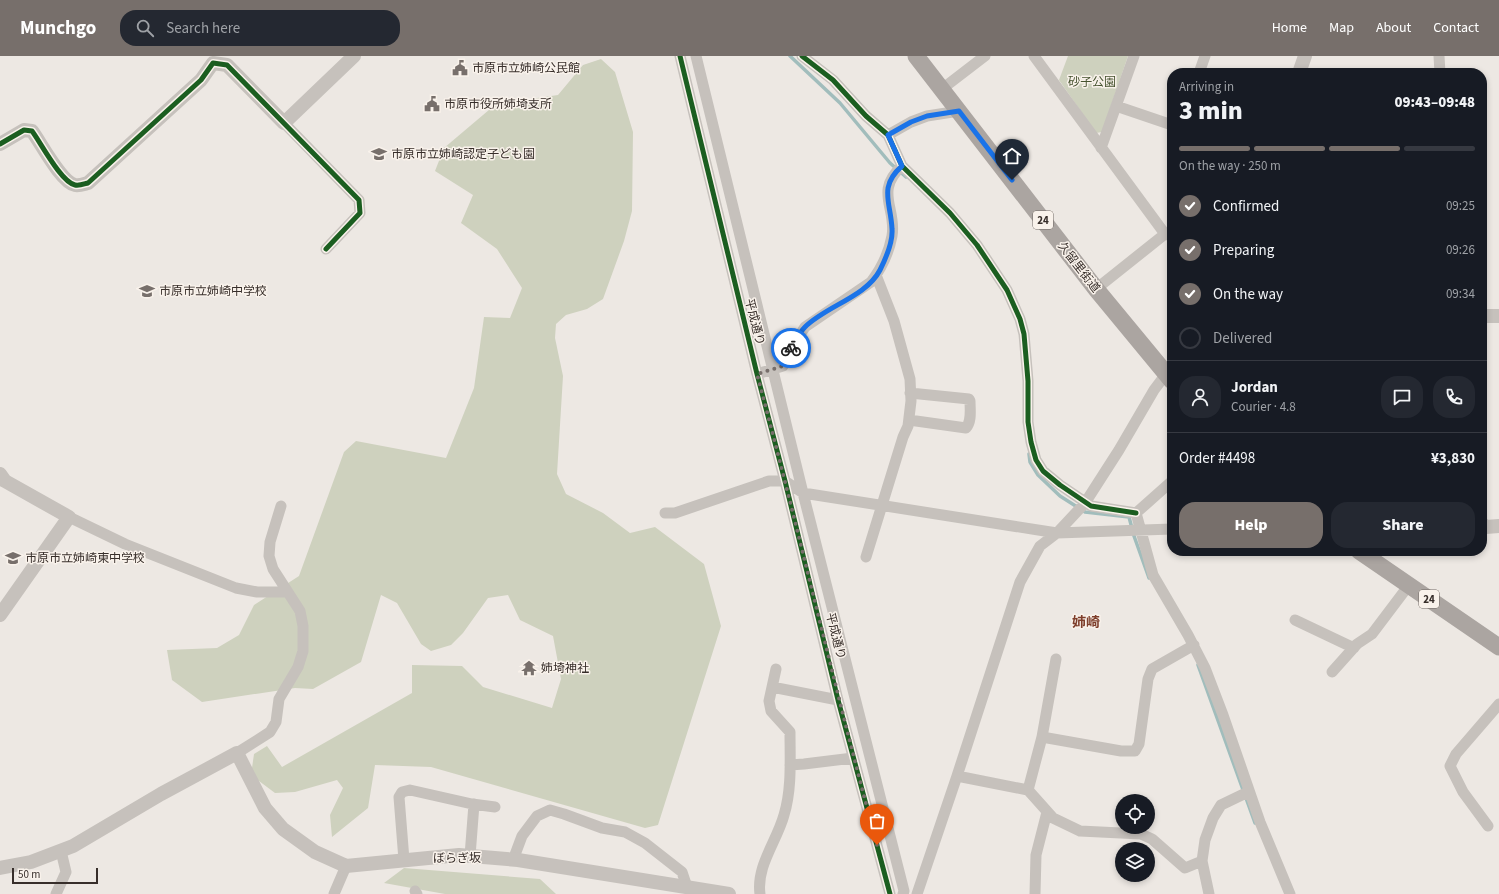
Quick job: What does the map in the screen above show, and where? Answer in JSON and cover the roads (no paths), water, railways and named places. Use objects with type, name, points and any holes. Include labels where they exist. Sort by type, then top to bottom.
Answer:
[{"type":"main road","name":"久留里街道","points":[[916,56],[1096,288],[1167,371]]},
{"type":"main road","name":"24","points":[[1366,556],[1499,647]]},
{"type":"street","points":[[284,123],[353,56]]},
{"type":"street","name":"平成通り","points":[[680,56],[838,700],[890,894]]},
{"type":"street","name":"平成通り","points":[[696,56],[803,493],[904,891],[903,894]]},
{"type":"street","points":[[802,56],[833,80],[866,116],[888,135],[902,166],[950,213],[977,245],[1007,290],[1020,319],[1024,334],[1028,381],[1028,422],[1036,460],[1043,471],[1060,485],[1091,506],[1136,513]]},
{"type":"street","points":[[942,89],[985,56]]},
{"type":"street","points":[[1034,56],[1101,148],[1167,232]]},
{"type":"street","points":[[1101,148],[1134,56]]},
{"type":"street","points":[[1201,68],[1205,56]]},
{"type":"street","points":[[1301,68],[1305,56]]},
{"type":"street","points":[[1438,56],[1439,68]]},
{"type":"street","points":[[0,144],[24,130],[32,131],[57,169],[68,181],[75,185],[88,183],[201,80],[214,60],[227,65],[359,200],[360,214],[326,249]]},
{"type":"street","points":[[1116,106],[1167,123]]},
{"type":"street","points":[[888,135],[911,122],[927,116],[959,111]]},
{"type":"street","points":[[757,374],[783,366],[790,350],[805,327],[871,282],[876,275],[892,237],[888,186],[894,173],[902,166]]},
{"type":"street","points":[[1096,288],[1167,236]]},
{"type":"street","points":[[866,557],[903,437],[908,426],[910,393],[910,379],[894,321],[876,275]]},
{"type":"street","points":[[1487,316],[1499,316]]},
{"type":"street","points":[[917,894],[1020,582],[1040,546],[1057,533],[1085,503],[1119,450],[1154,390],[1167,378]]},
{"type":"street","points":[[909,420],[966,428],[969,425],[970,418],[969,399],[910,393]]},
{"type":"street","points":[[0,474],[5,481],[69,517],[125,544],[236,588],[257,592],[287,592]]},
{"type":"street","points":[[665,513],[675,513],[769,481],[785,481],[803,493],[1057,533],[1167,529]]},
{"type":"street","points":[[1136,513],[1167,485]]},
{"type":"street","points":[[0,868],[31,862],[73,846],[162,794],[237,753],[270,732],[276,722],[279,699],[298,667],[303,651],[304,626],[300,611],[273,569],[269,556],[270,542],[281,506]]},
{"type":"street","points":[[1136,513],[1153,575],[1205,668],[1223,715],[1248,792],[1290,894]]},
{"type":"street","points":[[0,615],[69,517]]},
{"type":"street","points":[[1487,527],[1499,526]]},
{"type":"street","points":[[1332,672],[1354,648],[1372,634],[1408,585]]},
{"type":"street","points":[[1294,620],[1354,648]]},
{"type":"street","points":[[1042,737],[1121,751],[1134,751],[1139,744],[1148,679],[1152,669],[1194,646]]},
{"type":"street","points":[[1028,790],[1042,737],[1056,659]]},
{"type":"street","points":[[760,894],[759,884],[762,871],[784,816],[788,795],[790,732],[771,710],[769,701],[776,669]]},
{"type":"street","points":[[772,687],[838,700]]},
{"type":"street","points":[[1488,826],[1463,792],[1450,766],[1456,754],[1499,704]]},
{"type":"street","points":[[237,753],[265,808],[283,829],[315,852],[346,866],[338,892]]},
{"type":"street","points":[[790,764],[804,764],[853,758]]},
{"type":"street","points":[[957,776],[1028,790],[1035,796],[1053,818],[1080,831],[1140,834],[1152,839],[1185,868],[1202,861]]},
{"type":"street","points":[[404,860],[399,797],[402,792],[410,790],[495,807]]},
{"type":"street","points":[[1209,894],[1202,861],[1205,840],[1213,818],[1221,805],[1248,792]]},
{"type":"street","points":[[470,856],[474,804]]},
{"type":"street","points":[[512,860],[525,831],[537,816],[550,810],[602,828],[625,832],[645,843],[682,872],[687,887]]},
{"type":"street","points":[[1035,894],[1036,855],[1047,812]]},
{"type":"street","points":[[56,894],[66,872],[61,851]]},
{"type":"street","name":"ぼらぎ坂","points":[[346,866],[459,855],[512,860],[729,894]]},
{"type":"waterway","points":[[790,56],[840,103],[890,163],[906,177]]},
{"type":"waterway","points":[[1029,454],[1030,462],[1038,475],[1060,496],[1085,512],[1129,517],[1149,578]]},
{"type":"waterway","points":[[1198,665],[1255,823]]},
{"type":"place","name":"市原市立姉崎公民館","points":[[460,68]]},
{"type":"place","name":"市原市役所姉埼支所","points":[[432,104]]},
{"type":"place","name":"市原市立姉崎認定子ども園","points":[[379,154]]},
{"type":"place","name":"市原市立姉崎中学校","points":[[147,291]]},
{"type":"place","name":"市原市立姉崎東中学校","points":[[13,558]]},
{"type":"place","name":"姉埼神社","points":[[529,668]]},
{"type":"district","name":"姉崎","points":[[1086,622]]},
{"type":"park label","name":"砂子公園","points":[[1092,82]]}]
